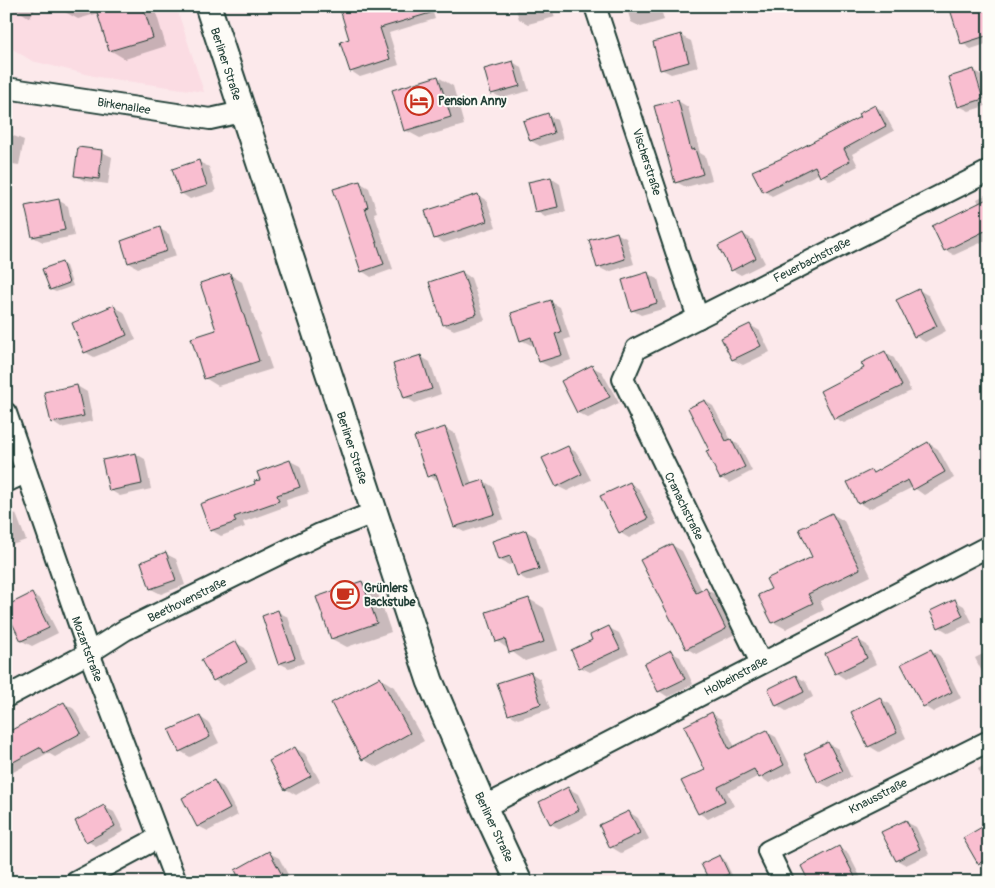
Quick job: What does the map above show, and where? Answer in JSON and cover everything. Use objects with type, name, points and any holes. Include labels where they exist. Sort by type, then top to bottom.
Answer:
[{"type":"main road","name":"Berliner Straße","points":[[208,6],[373,513],[430,681],[484,807],[519,882]]},
{"type":"street","name":"Vischerstraße","points":[[595,6],[698,318]]},
{"type":"street","name":"Birkenallee","points":[[6,88],[210,118],[242,112]]},
{"type":"street","name":"Feuerbachstraße","points":[[636,349],[989,170]]},
{"type":"street","name":"Cranachstraße","points":[[636,349],[622,380],[760,663]]},
{"type":"street","name":"Mozartstraße","points":[[6,413],[25,473],[89,653],[176,882]]},
{"type":"street","points":[[6,482],[25,473]]},
{"type":"street","name":"Beethovenstraße","points":[[6,697],[89,653],[125,630],[320,534],[373,513]]},
{"type":"street","name":"Holbeinstraße","points":[[484,807],[989,546]]},
{"type":"street","name":"Knausstraße","points":[[783,882],[768,851],[989,740]]},
{"type":"street","points":[[76,882],[158,838]]},
{"type":"shaded area","points":[[6,6],[176,6],[204,92],[98,77],[32,61],[6,45]]},
{"type":"building","points":[[95,6],[143,6],[153,38],[109,51]]},
{"type":"building","points":[[339,6],[437,6],[437,11],[380,28],[390,59],[350,72],[340,42],[349,39]]},
{"type":"building","points":[[949,6],[986,6],[989,14],[989,35],[961,44]]},
{"type":"building","points":[[681,34],[689,62],[660,70],[653,42]]},
{"type":"building","points":[[513,61],[520,86],[491,94],[484,69]]},
{"type":"building","points":[[974,69],[983,99],[958,107],[949,77]]},
{"type":"building","points":[[438,76],[451,117],[404,131],[392,90]]},
{"type":"building","points":[[678,100],[691,150],[695,149],[703,174],[675,183],[654,106]]},
{"type":"building","points":[[875,105],[886,126],[844,149],[850,161],[820,177],[815,166],[763,192],[752,171],[780,159],[860,117],[858,114]]},
{"type":"building","points":[[548,113],[554,133],[530,141],[523,121]]},
{"type":"building","points":[[78,147],[102,150],[99,179],[74,176]]},
{"type":"building","points":[[199,160],[207,186],[180,194],[172,169]]},
{"type":"building","points":[[551,177],[558,207],[535,212],[528,182]]},
{"type":"building","points":[[360,181],[368,207],[365,208],[384,264],[361,272],[333,189]]},
{"type":"building","points":[[478,194],[487,221],[434,239],[425,211]]},
{"type":"building","points":[[989,198],[989,229],[944,251],[932,226]]},
{"type":"building","points":[[59,199],[65,230],[32,237],[25,206]]},
{"type":"building","points":[[160,227],[167,251],[128,263],[121,241]]},
{"type":"building","points":[[617,232],[625,259],[597,268],[589,240]]},
{"type":"building","points":[[743,233],[756,258],[731,271],[718,246]]},
{"type":"building","points":[[62,262],[69,283],[50,290],[42,269]]},
{"type":"building","points":[[462,271],[477,314],[443,325],[429,282]]},
{"type":"building","points":[[648,272],[657,303],[631,311],[622,280]]},
{"type":"building","points":[[230,273],[259,361],[204,379],[191,338],[216,330],[200,283]]},
{"type":"building","points":[[919,289],[937,326],[914,337],[896,300]]},
{"type":"building","points":[[551,300],[561,332],[555,334],[562,355],[539,362],[531,337],[520,341],[511,313]]},
{"type":"building","points":[[114,305],[127,335],[84,353],[72,323]]},
{"type":"building","points":[[750,324],[761,346],[732,360],[721,338]]},
{"type":"building","points":[[885,351],[902,386],[834,419],[820,391],[864,368],[861,363]]},
{"type":"building","points":[[421,355],[432,389],[404,398],[393,364]]},
{"type":"building","points":[[592,365],[610,397],[577,413],[561,381]]},
{"type":"building","points":[[77,385],[84,416],[51,423],[44,392]]},
{"type":"building","points":[[705,400],[726,441],[731,439],[745,467],[720,479],[706,451],[709,450],[688,408]]},
{"type":"building","points":[[445,427],[465,486],[484,480],[495,514],[454,527],[436,474],[427,477],[414,437]]},
{"type":"building","points":[[928,442],[945,472],[913,490],[908,480],[858,504],[847,482],[871,470],[873,473]]},
{"type":"building","points":[[568,446],[582,474],[556,487],[542,458]]},
{"type":"building","points":[[136,453],[142,484],[109,491],[102,460]]},
{"type":"building","points":[[290,460],[300,487],[277,495],[279,501],[234,517],[236,522],[210,531],[200,504],[255,484],[254,481],[260,480],[257,472]]},
{"type":"building","points":[[630,482],[648,519],[619,533],[600,496]]},
{"type":"building","points":[[832,513],[860,569],[808,594],[813,603],[772,623],[758,595],[771,589],[766,579],[812,557],[799,529]]},
{"type":"building","points":[[526,530],[539,569],[517,576],[510,556],[498,560],[492,541]]},
{"type":"building","points":[[672,544],[696,593],[706,588],[726,629],[686,649],[640,560]]},
{"type":"building","points":[[166,552],[176,580],[150,589],[141,562]]},
{"type":"building","points":[[362,581],[377,623],[331,639],[316,597]]},
{"type":"building","points":[[32,593],[49,628],[21,641],[6,611],[6,606]]},
{"type":"building","points":[[529,598],[544,642],[509,653],[505,639],[496,642],[486,612]]},
{"type":"building","points":[[955,599],[963,616],[938,628],[930,611]]},
{"type":"building","points":[[278,610],[295,658],[278,664],[262,616]]},
{"type":"building","points":[[609,626],[620,649],[579,668],[571,650],[592,640],[590,635]]},
{"type":"building","points":[[858,638],[867,658],[835,674],[825,654]]},
{"type":"building","points":[[236,641],[247,662],[213,681],[201,660]]},
{"type":"building","points":[[931,649],[952,692],[923,707],[901,664]]},
{"type":"building","points":[[671,650],[685,679],[658,692],[644,664]]},
{"type":"building","points":[[531,672],[541,704],[508,715],[497,683]]},
{"type":"building","points":[[796,675],[804,692],[776,706],[768,689]]},
{"type":"building","points":[[380,677],[410,733],[362,760],[331,703]]},
{"type":"building","points":[[880,697],[897,733],[868,747],[851,712]]},
{"type":"building","points":[[64,702],[81,733],[44,753],[41,747],[6,766],[6,733]]},
{"type":"building","points":[[712,712],[729,749],[767,730],[784,765],[759,778],[754,769],[718,787],[725,801],[698,814],[681,781],[705,770],[684,726]]},
{"type":"building","points":[[200,716],[210,737],[179,752],[169,730]]},
{"type":"building","points":[[828,742],[843,771],[818,783],[804,754]]},
{"type":"building","points":[[295,747],[311,776],[285,790],[269,761]]},
{"type":"building","points":[[214,780],[230,809],[197,827],[182,798]]},
{"type":"building","points":[[568,787],[579,810],[550,824],[539,802]]},
{"type":"building","points":[[104,805],[115,826],[86,842],[75,821]]},
{"type":"building","points":[[629,811],[640,833],[610,848],[599,825]]},
{"type":"building","points":[[906,820],[920,849],[896,861],[881,832]]},
{"type":"building","points":[[989,823],[989,858],[978,864],[963,838]]},
{"type":"building","points":[[839,846],[855,877],[845,882],[809,882],[801,866]]},
{"type":"building","points":[[269,851],[286,882],[241,882],[235,870]]},
{"type":"building","points":[[720,855],[729,874],[710,882],[701,864]]},
{"type":"place","name":"Pension Anny","points":[[419,101]]},
{"type":"place","name":"Grünlers Backstube","points":[[345,595]]}]
